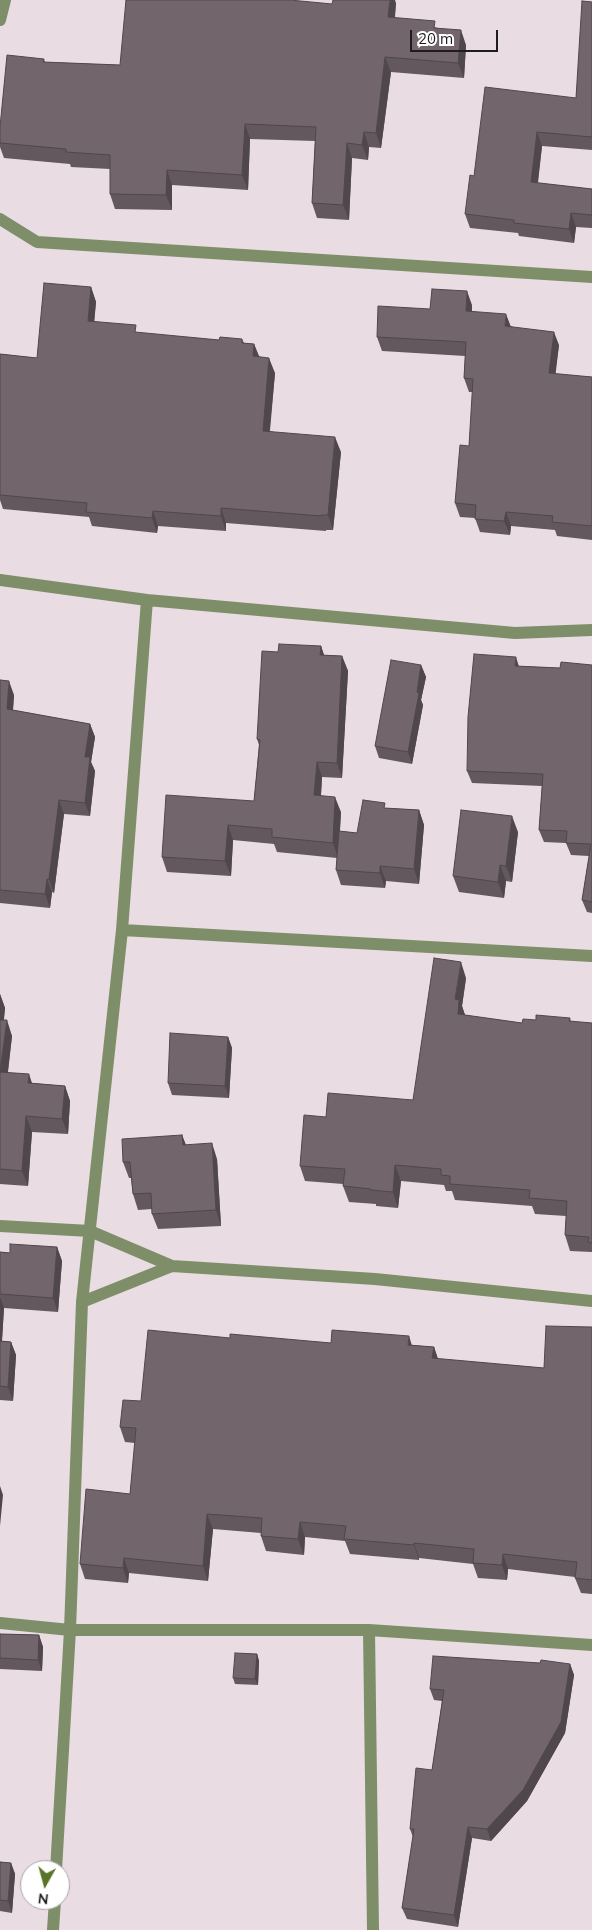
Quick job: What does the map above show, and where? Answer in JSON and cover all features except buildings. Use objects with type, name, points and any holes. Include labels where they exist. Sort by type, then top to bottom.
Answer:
[{"type":"street","points":[[0,20],[5,0]]},
{"type":"street","points":[[0,219],[37,242],[592,277]]},
{"type":"street","points":[[0,580],[147,600],[515,633],[592,630]]},
{"type":"street","points":[[57,1860],[70,1630],[82,1302],[122,930],[147,600]]},
{"type":"street","points":[[122,930],[592,956]]},
{"type":"street","points":[[0,1226],[90,1231],[172,1266],[375,1279],[592,1301]]},
{"type":"street","points":[[82,1302],[172,1266]]},
{"type":"street","points":[[0,1623],[70,1630],[369,1630],[592,1645]]},
{"type":"street","points":[[369,1630],[372,1930]]},
{"type":"street","points":[[53,1930],[54,1910]]}]
